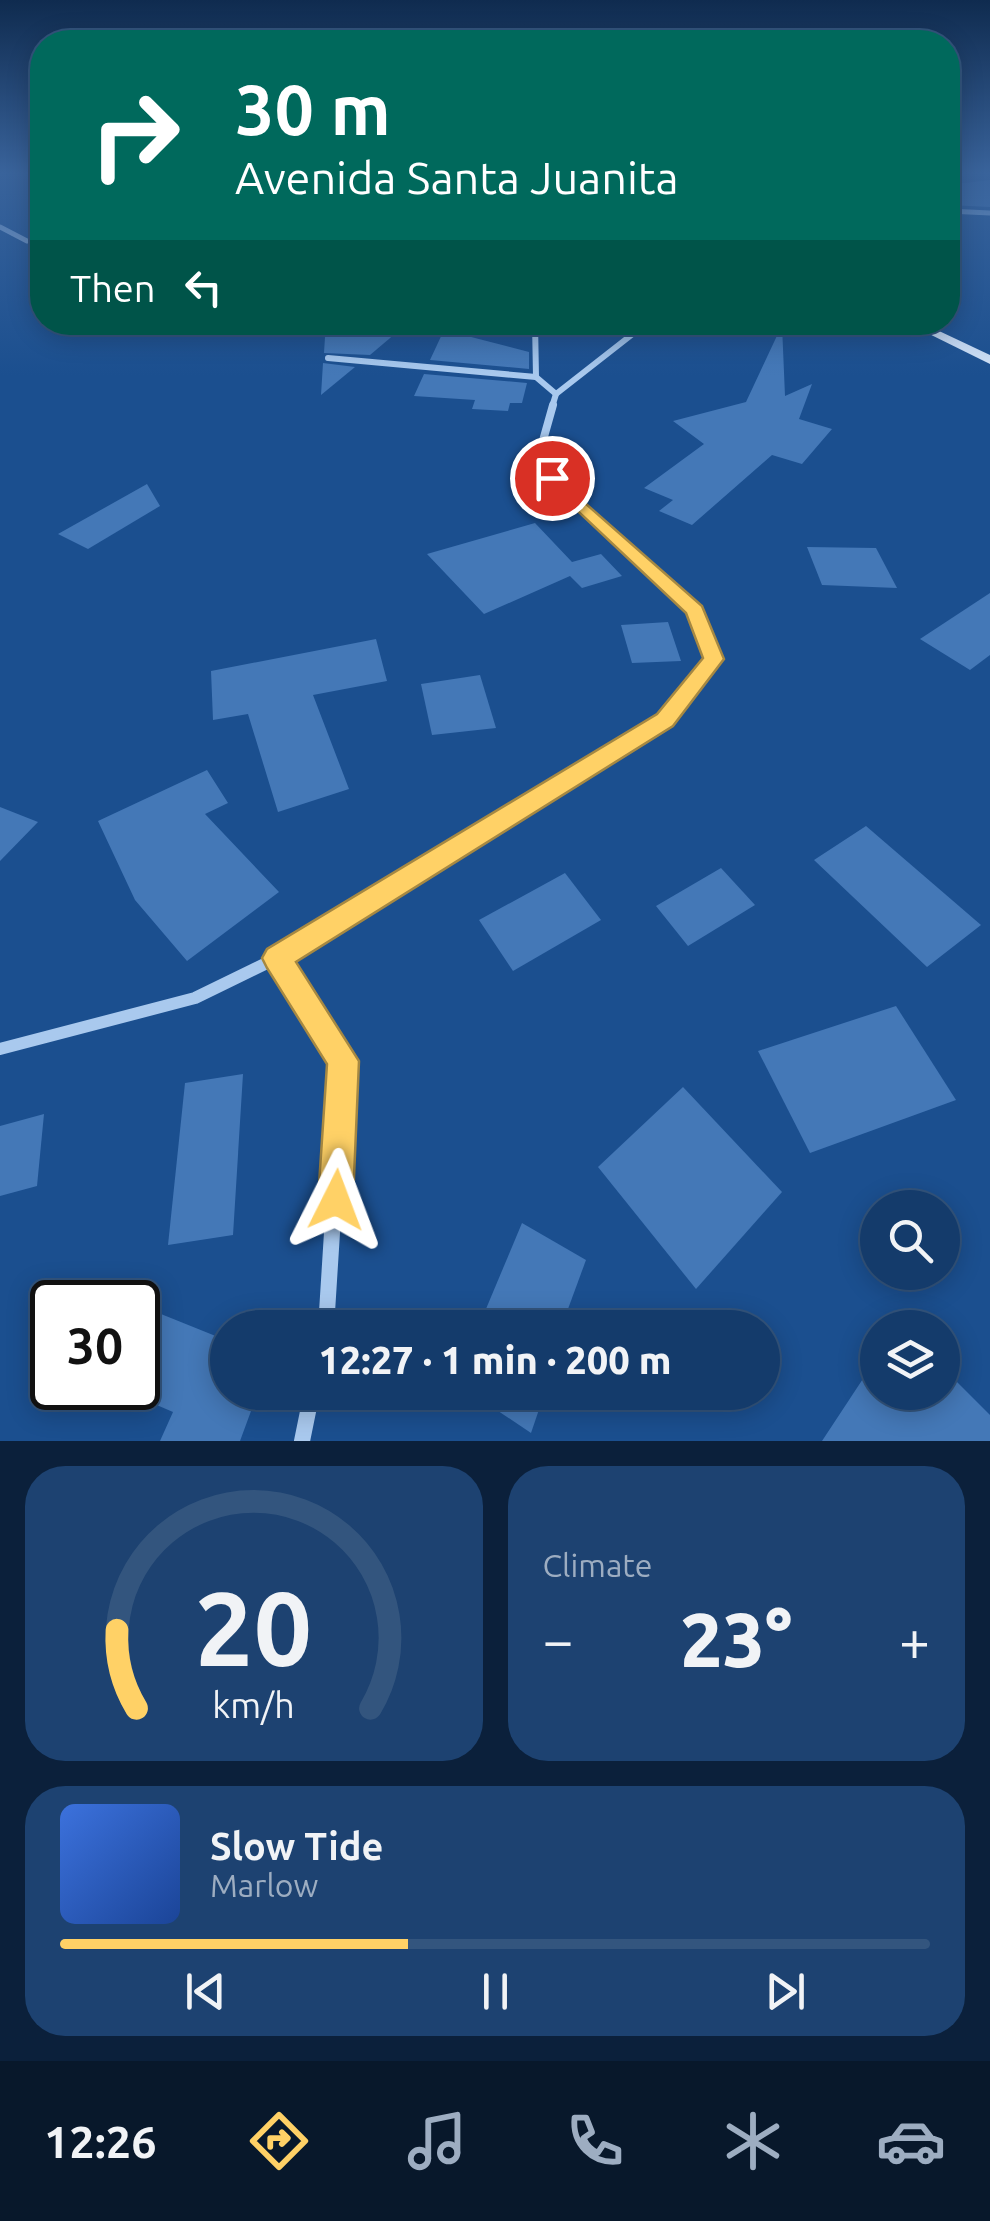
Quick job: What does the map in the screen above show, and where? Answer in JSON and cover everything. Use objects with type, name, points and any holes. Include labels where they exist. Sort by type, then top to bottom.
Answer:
[{"type":"street","points":[[535,335],[536,377]]},
{"type":"street","points":[[0,1049],[195,998],[277,958],[665,720],[714,659],[695,610],[552,478],[542,444],[556,394],[631,335]]},
{"type":"street","points":[[937,335],[990,360]]},
{"type":"street","points":[[328,358],[536,377],[556,394]]},
{"type":"street","points":[[277,958],[343,1061],[329,1310]]},
{"type":"street","points":[[302,1441],[308,1410]]},
{"type":"building","points":[[325,335],[394,335],[370,355],[324,353]]},
{"type":"building","points":[[442,335],[463,335],[529,352],[529,369],[430,360]]},
{"type":"building","points":[[777,335],[782,335],[785,396],[812,384],[799,419],[832,429],[802,464],[772,455],[692,525],[659,511],[673,500],[644,488],[704,444],[673,421],[746,402]]},
{"type":"building","points":[[323,363],[355,367],[321,395]]},
{"type":"building","points":[[424,374],[527,383],[522,403],[510,403],[508,411],[472,409],[475,400],[414,396]]},
{"type":"building","points":[[147,484],[160,506],[88,549],[58,534]]},
{"type":"building","points":[[535,523],[572,562],[601,554],[622,576],[582,588],[570,576],[484,614],[427,554]]},
{"type":"building","points":[[807,547],[876,548],[897,588],[822,585]]},
{"type":"building","points":[[990,593],[990,655],[970,670],[920,639]]},
{"type":"building","points":[[668,622],[681,661],[632,663],[621,625]]},
{"type":"building","points":[[376,639],[387,681],[313,695],[349,789],[278,812],[248,714],[213,720],[211,671]]},
{"type":"building","points":[[480,675],[496,728],[432,735],[421,684]]},
{"type":"building","points":[[207,770],[228,803],[205,814],[279,892],[187,961],[135,900],[98,821]]},
{"type":"building","points":[[0,807],[38,822],[0,861]]},
{"type":"building","points":[[866,826],[981,925],[927,967],[814,860]]},
{"type":"building","points":[[721,868],[755,905],[688,946],[656,906]]},
{"type":"building","points":[[565,873],[601,920],[513,971],[479,920]]},
{"type":"building","points":[[896,1006],[956,1100],[810,1153],[758,1051]]},
{"type":"building","points":[[243,1074],[233,1235],[168,1245],[185,1083]]},
{"type":"building","points":[[683,1087],[782,1192],[696,1289],[598,1167]]},
{"type":"building","points":[[44,1114],[37,1186],[0,1196],[0,1126]]},
{"type":"building","points":[[522,1223],[586,1260],[568,1310],[486,1310]]},
{"type":"building","points":[[160,1314],[210,1334],[210,1410],[251,1410],[240,1441],[160,1441],[173,1412],[160,1406]]},
{"type":"building","points":[[860,1383],[860,1410],[960,1410],[960,1385],[990,1415],[990,1441],[822,1441]]},
{"type":"building","points":[[497,1410],[539,1410],[531,1433]]},
{"type":"route","points":[[336,1200],[343,1061],[277,958],[665,720],[714,659],[695,610],[552,478]]}]
